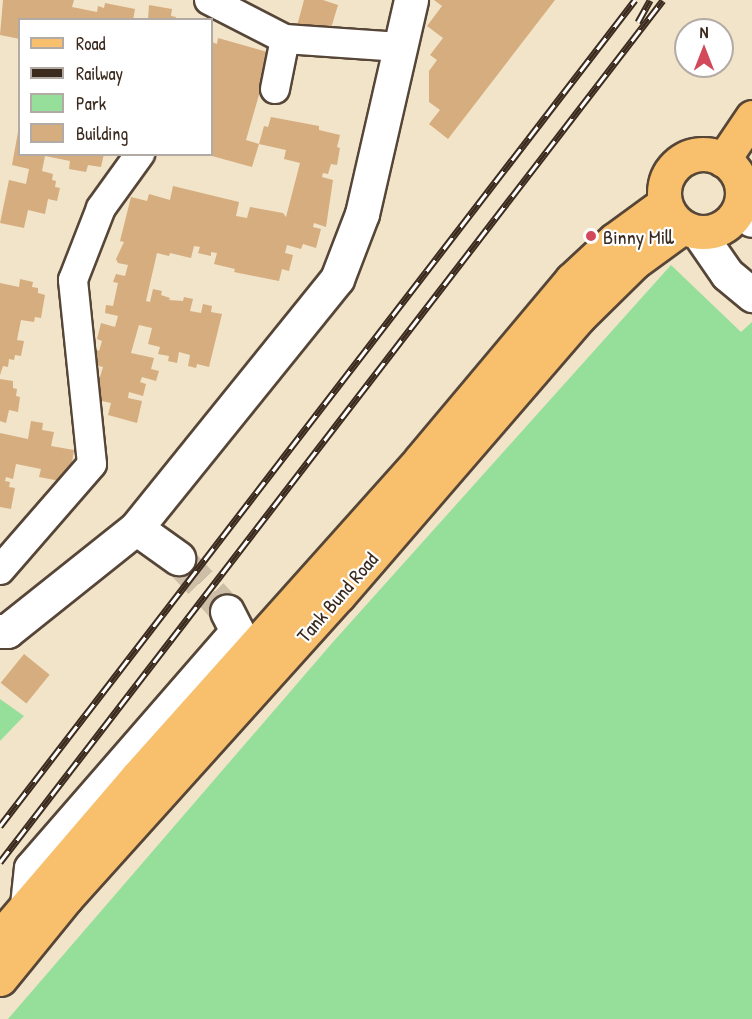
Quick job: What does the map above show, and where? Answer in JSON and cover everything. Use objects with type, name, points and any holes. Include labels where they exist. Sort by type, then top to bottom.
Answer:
[{"type":"main road","points":[[741,179],[709,155],[693,155],[679,162],[669,174],[664,188],[682,221],[713,231],[727,225],[737,213],[752,117]]},
{"type":"main road","name":"Tank Bund Road","points":[[0,937],[137,777],[421,459],[571,280],[614,240],[682,221]]},
{"type":"main road","name":"Tank Bund Road","points":[[0,979],[66,898],[339,595],[579,317],[635,262],[682,221]]},
{"type":"street","points":[[202,18],[206,0],[285,39],[400,47]]},
{"type":"street","points":[[0,631],[7,631],[136,528],[337,279],[362,214],[411,0]]},
{"type":"street","points":[[275,89],[285,39]]},
{"type":"street","points":[[0,570],[92,464],[73,280],[101,208],[139,156]]},
{"type":"street","points":[[682,221],[727,274],[752,295]]},
{"type":"street","points":[[136,528],[178,558]]},
{"type":"street","points":[[27,905],[31,868],[237,631],[227,612]]},
{"type":"green space","points":[[671,265],[741,332],[752,322],[752,1019],[8,1019],[333,642]]},
{"type":"green space","points":[[0,699],[24,716],[0,741]]},
{"type":"building","points":[[3,0],[74,0],[72,7],[97,12],[98,6],[104,8],[105,3],[135,9],[133,18],[18,18],[18,39],[0,35]]},
{"type":"building","points":[[304,0],[323,0],[338,5],[329,35],[297,26]]},
{"type":"building","points":[[434,0],[555,0],[448,139],[429,124],[440,110],[429,102],[429,71],[437,60],[430,55],[443,38],[427,26],[442,6]]},
{"type":"building","points":[[149,5],[172,9],[171,16],[176,17],[176,18],[148,18]]},
{"type":"building","points":[[218,38],[271,53],[246,140],[259,144],[252,167],[212,156],[213,42],[217,44]]},
{"type":"building","points":[[271,117],[319,126],[319,130],[340,135],[337,165],[331,164],[328,174],[323,173],[322,177],[333,180],[326,227],[314,223],[313,227],[321,229],[316,248],[303,244],[301,249],[287,245],[285,253],[293,255],[289,271],[282,269],[279,281],[234,272],[235,269],[214,264],[217,253],[211,252],[211,256],[198,253],[200,247],[194,246],[191,258],[170,253],[169,256],[157,253],[146,301],[150,302],[153,289],[162,291],[161,295],[170,298],[169,300],[183,301],[184,297],[193,299],[190,311],[201,313],[203,304],[212,306],[211,312],[222,314],[209,367],[197,364],[196,368],[188,366],[190,355],[179,352],[177,363],[168,361],[169,356],[158,354],[160,347],[148,344],[152,328],[139,325],[131,353],[154,358],[151,369],[159,371],[156,381],[142,377],[140,382],[146,384],[143,396],[129,392],[128,398],[142,401],[137,423],[108,415],[111,403],[88,398],[89,375],[100,377],[103,367],[91,364],[94,349],[99,351],[102,341],[97,339],[101,323],[115,327],[118,316],[105,313],[106,305],[113,306],[118,283],[113,282],[116,274],[125,276],[128,265],[118,263],[116,259],[124,242],[120,241],[131,197],[147,201],[149,194],[170,200],[173,186],[239,202],[236,216],[247,218],[250,207],[283,213],[286,217],[300,163],[284,159],[286,150],[259,144],[264,126],[268,127]]},
{"type":"building","points":[[18,132],[18,156],[45,156],[42,171],[53,174],[52,180],[56,181],[55,187],[60,188],[57,201],[48,199],[45,214],[28,210],[24,228],[0,223],[9,180],[26,184],[29,169],[12,165]]},
{"type":"building","points":[[45,156],[104,156],[101,167],[88,165],[86,172],[69,169],[70,161]]},
{"type":"building","points":[[20,279],[33,282],[32,287],[38,288],[38,293],[45,295],[41,318],[35,317],[34,322],[21,320],[17,340],[24,341],[21,356],[15,355],[14,360],[9,359],[8,367],[3,366],[0,375],[0,283],[19,287]]},
{"type":"building","points":[[0,379],[13,381],[13,388],[17,389],[16,396],[20,397],[18,412],[9,410],[6,423],[0,421]]},
{"type":"building","points":[[31,421],[43,423],[42,430],[54,432],[51,446],[74,450],[70,475],[62,473],[60,481],[39,477],[41,469],[16,464],[13,479],[6,477],[5,481],[10,482],[9,487],[15,488],[11,509],[0,507],[0,433],[28,439]]},
{"type":"building","points":[[24,654],[50,675],[26,704],[1,683]]},
{"type":"tunnel","points":[[178,558],[227,611]]},
{"type":"railway","points":[[0,826],[635,0]]},
{"type":"railway","points":[[638,22],[650,0]]},
{"type":"railway","points":[[0,862],[663,0]]},
{"type":"place","name":"Binny Mill","points":[[591,236]]}]
